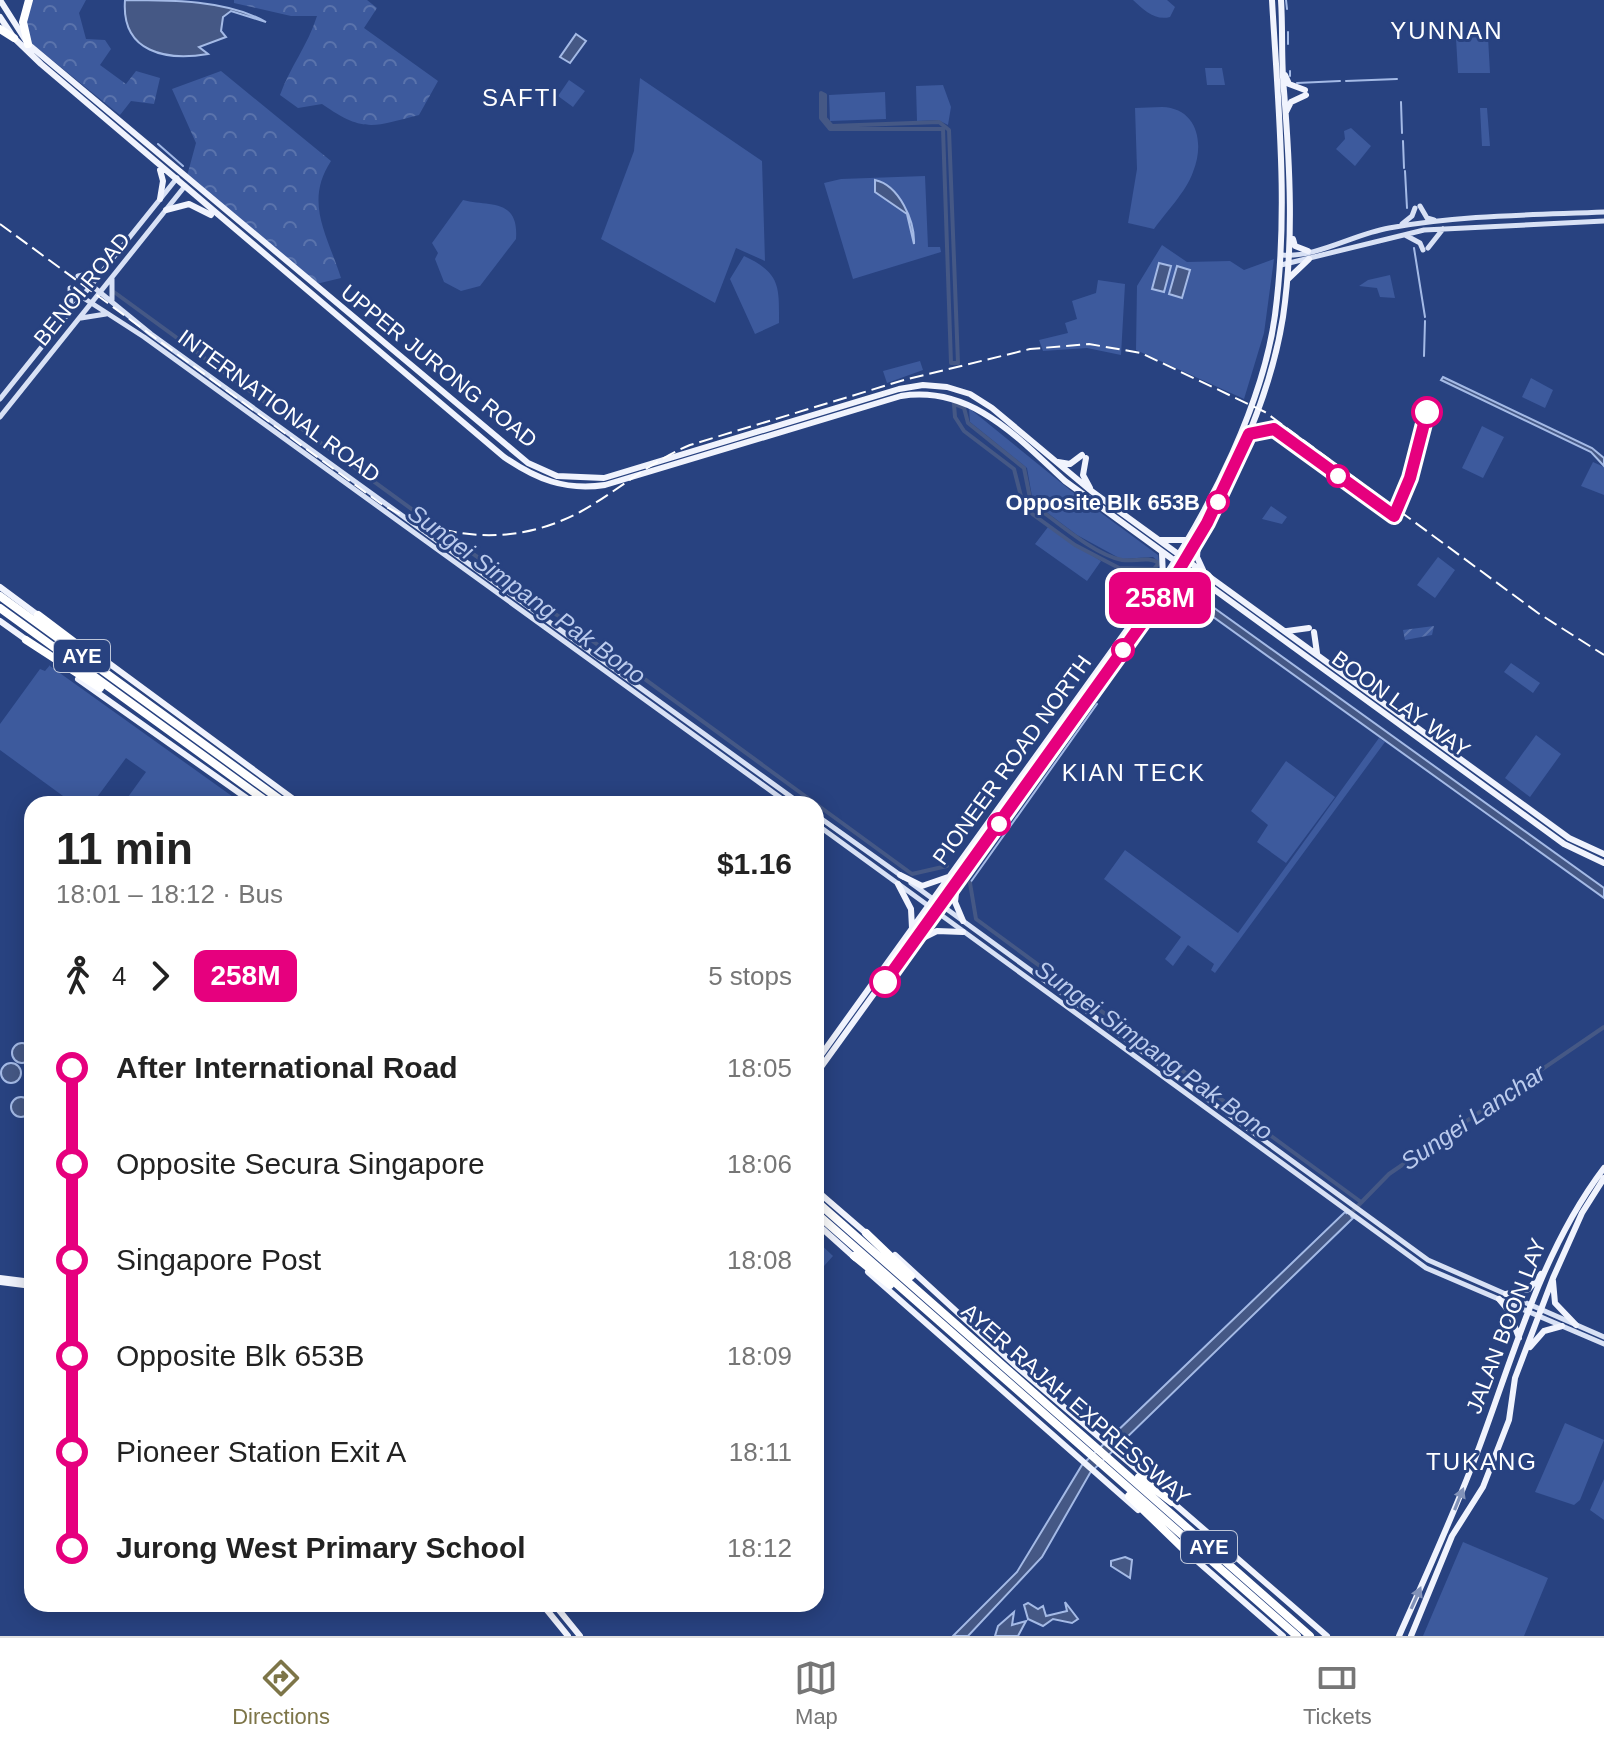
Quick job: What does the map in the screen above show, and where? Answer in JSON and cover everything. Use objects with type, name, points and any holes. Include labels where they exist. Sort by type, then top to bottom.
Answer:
[{"type":"highway","points":[[28,44],[23,22],[29,0]]},
{"type":"highway","points":[[0,29],[14,38]]},
{"type":"highway","name":"AYE","points":[[0,596],[275,796]]},
{"type":"highway","name":"AYE","points":[[0,608],[259,796]]},
{"type":"highway","points":[[38,615],[165,716]]},
{"type":"highway","points":[[26,640],[122,699]]},
{"type":"highway","name":"AYER RAJAH EXPRESSWAY","points":[[824,1211],[911,1298],[1297,1636]]},
{"type":"highway","name":"AYER RAJAH EXPRESSWAY","points":[[824,1218],[944,1312],[1310,1636]]},
{"type":"highway","points":[[866,1233],[944,1312]]},
{"type":"highway","points":[[854,1256],[911,1298]]},
{"type":"highway","points":[[1109,1456],[1172,1502]]},
{"type":"highway","points":[[1105,1468],[1114,1482],[1190,1555]]},
{"type":"main road","name":"UPPER JURONG ROAD","points":[[0,0],[28,44],[227,224],[504,457],[536,477],[562,486],[585,488],[618,482],[923,392],[967,402],[1158,540],[1180,561]]},
{"type":"main road","name":"PIONEER ROAD NORTH","points":[[824,1051],[1162,581],[1198,540],[1249,434],[1275,350],[1286,282],[1272,0]]},
{"type":"main road","name":"PIONEER ROAD NORTH","points":[[1281,0],[1291,232],[1285,255]]},
{"type":"main road","name":"UPPER JURONG ROAD","points":[[0,17],[14,38],[156,163],[178,177]]},
{"type":"main road","points":[[1283,67],[1289,84],[1305,92],[1291,102],[1285,115]]},
{"type":"main road","points":[[156,163],[163,181],[160,199]]},
{"type":"main road","name":"BENOI ROAD","points":[[0,399],[178,177]]},
{"type":"main road","name":"UPPER JURONG ROAD","points":[[186,185],[256,239],[509,450],[557,476],[604,478],[899,389],[923,385],[970,394],[992,408],[1049,462],[1162,553],[1180,561]]},
{"type":"main road","name":"BENOI ROAD","points":[[0,417],[186,185]]},
{"type":"main road","points":[[166,210],[189,204],[227,224]]},
{"type":"main road","points":[[1285,255],[1397,226],[1408,221],[1417,207],[1427,218],[1439,221]]},
{"type":"main road","points":[[1397,226],[1604,212]]},
{"type":"main road","points":[[1285,264],[1404,234],[1443,229],[1604,221]]},
{"type":"main road","points":[[1404,234],[1426,249],[1443,229]]},
{"type":"main road","points":[[1291,232],[1295,246],[1308,251]]},
{"type":"main road","points":[[254,247],[256,239]]},
{"type":"main road","points":[[1286,282],[1309,259]]},
{"type":"main road","name":"PIONEER ROAD NORTH","points":[[824,1063],[915,942],[1173,580],[1188,540],[1238,438],[1273,329],[1285,264]]},
{"type":"main road","points":[[78,276],[90,276],[103,270]]},
{"type":"main road","points":[[112,278],[110,291],[114,305]]},
{"type":"main road","name":"INTERNATIONAL ROAD","points":[[91,285],[114,305],[790,796]]},
{"type":"main road","points":[[65,318],[73,299],[70,288]]},
{"type":"main road","name":"INTERNATIONAL ROAD","points":[[82,297],[778,796]]},
{"type":"main road","points":[[76,321],[93,313],[115,318]]},
{"type":"main road","points":[[411,379],[416,376],[414,369]]},
{"type":"main road","points":[[1249,434],[1274,429]]},
{"type":"main road","points":[[1049,462],[1070,464],[1084,457],[1083,475],[1090,490]]},
{"type":"main road","points":[[1158,540],[1188,540]]},
{"type":"main road","points":[[1198,540],[1197,557],[1205,573]]},
{"type":"main road","points":[[1162,553],[1162,581]]},
{"type":"main road","name":"BOON LAY WAY","points":[[1180,561],[1205,573],[1569,838],[1604,854]]},
{"type":"main road","name":"BOON LAY WAY","points":[[1180,561],[1205,584],[1564,844],[1604,863]]},
{"type":"main road","points":[[1173,580],[1205,584]]},
{"type":"main road","points":[[0,587],[289,796]]},
{"type":"main road","points":[[0,621],[244,796]]},
{"type":"main road","points":[[1284,631],[1312,630],[1319,657]]},
{"type":"main road","points":[[824,821],[1343,1203],[1426,1268],[1604,1337]]},
{"type":"main road","points":[[824,830],[1343,1203]]},
{"type":"main road","points":[[900,875],[922,886],[950,875]]},
{"type":"main road","points":[[958,882],[955,902],[963,921]]},
{"type":"main road","points":[[898,884],[911,909],[912,928]]},
{"type":"main road","points":[[915,942],[937,931],[963,932]]},
{"type":"main road","name":"JALAN BOON LAY","points":[[1399,1636],[1445,1532],[1547,1264],[1570,1219],[1604,1168]]},
{"type":"main road","name":"JALAN BOON LAY","points":[[1411,1636],[1452,1536],[1483,1487],[1509,1420],[1515,1378],[1539,1312],[1582,1213],[1604,1178]]},
{"type":"main road","points":[[824,1197],[1327,1636]]},
{"type":"main road","points":[[824,1230],[1283,1636]]},
{"type":"main road","points":[[1502,1297],[1529,1289],[1547,1264]]},
{"type":"main road","points":[[1553,1278],[1555,1303],[1576,1325]]},
{"type":"main road","points":[[0,1280],[24,1283]]},
{"type":"main road","points":[[1502,1297],[1519,1338]]},
{"type":"main road","points":[[1539,1312],[1562,1326],[1604,1344]]},
{"type":"main road","points":[[1523,1358],[1540,1333],[1562,1326]]},
{"type":"main road","points":[[548,1612],[568,1636]]},
{"type":"main road","points":[[560,1612],[580,1636]]},
{"type":"green space","points":[[26,0],[86,0],[79,13],[86,39],[105,40],[111,49],[100,65],[126,84],[136,71],[160,78],[154,104],[131,101],[120,115],[31,43],[24,26]]},
{"type":"green space","points":[[234,0],[367,0],[377,8],[364,28],[438,81],[419,115],[390,122],[359,123],[322,104],[298,108],[280,95],[317,16],[291,16],[234,3]]},
{"type":"green space","points":[[1133,0],[1167,0],[1175,7],[1170,17],[1159,17],[1150,14]]},
{"type":"green space","points":[[1488,37],[1490,73],[1458,73],[1456,38]]},
{"type":"green space","points":[[1205,68],[1222,68],[1225,85],[1207,85]]},
{"type":"green space","points":[[221,71],[331,161],[319,190],[319,204],[341,278],[316,284],[187,176],[196,143],[172,89]]},
{"type":"green space","points":[[640,78],[762,161],[765,261],[736,248],[715,303],[601,239],[634,151]]},
{"type":"green space","points":[[569,80],[585,91],[573,107],[558,96]]},
{"type":"green space","points":[[943,85],[951,107],[948,125],[938,120],[917,121],[916,86]]},
{"type":"green space","points":[[885,92],[886,119],[830,121],[829,95]]},
{"type":"green space","points":[[1135,108],[1174,109],[1190,120],[1198,139],[1198,150],[1190,179],[1154,229],[1128,223],[1137,169]]},
{"type":"green space","points":[[1480,108],[1487,108],[1490,146],[1482,146]]},
{"type":"green space","points":[[1351,128],[1371,146],[1355,166],[1336,149],[1345,139],[1344,131]]},
{"type":"green space","points":[[925,176],[928,247],[940,247],[941,252],[853,279],[824,183],[841,179]]},
{"type":"green space","points":[[463,200],[492,204],[507,210],[516,226],[516,239],[480,286],[461,291],[444,282],[435,259],[438,253],[432,243]]},
{"type":"green space","points":[[1162,245],[1187,262],[1230,261],[1244,270],[1274,259],[1264,333],[1244,399],[1136,350],[1137,286]]},
{"type":"green space","points":[[744,256],[771,275],[778,290],[779,323],[755,334],[730,279]]},
{"type":"green space","points":[[1390,275],[1395,298],[1380,297],[1377,288],[1359,286],[1368,280]]},
{"type":"green space","points":[[1098,280],[1125,284],[1121,355],[1087,348],[1043,351],[1039,340],[1068,333],[1065,323],[1077,319],[1072,301],[1096,293]]},
{"type":"green space","points":[[920,361],[923,370],[887,383],[883,371]]},
{"type":"green space","points":[[1531,378],[1553,390],[1545,408],[1522,397]]},
{"type":"green space","points":[[969,408],[1070,490],[1158,555],[1159,562],[1153,557],[1121,559],[1077,535],[1033,502],[1027,468],[970,422]]},
{"type":"green space","points":[[1482,426],[1504,437],[1483,478],[1462,468]]},
{"type":"green space","points":[[1593,462],[1604,467],[1604,495],[1581,486]]},
{"type":"green space","points":[[1271,506],[1287,517],[1282,524],[1262,519]]},
{"type":"green space","points":[[1048,527],[1101,561],[1087,581],[1035,544]]},
{"type":"green space","points":[[1438,557],[1455,570],[1435,598],[1417,585]]},
{"type":"green space","points":[[1434,626],[1432,635],[1405,640],[1403,630]]},
{"type":"green space","points":[[1511,663],[1540,683],[1533,693],[1504,672]]},
{"type":"green space","points":[[50,665],[232,796],[129,796],[146,772],[126,758],[98,796],[63,796],[0,750],[0,724],[40,669],[45,671]]},
{"type":"green space","points":[[1536,735],[1561,754],[1530,797],[1505,778]]},
{"type":"green space","points":[[1379,738],[1385,742],[1215,973],[1211,970],[1214,964],[1188,945],[1173,966],[1165,959],[1181,937],[1104,879],[1125,850],[1238,933]]},
{"type":"green space","points":[[1286,761],[1335,797],[1286,863],[1257,842],[1268,825],[1251,811]]},
{"type":"green space","points":[[824,1248],[833,1256],[824,1266]]},
{"type":"green space","points":[[1565,1423],[1604,1440],[1580,1500],[1574,1505],[1535,1492]]},
{"type":"green space","points":[[1604,1479],[1604,1520],[1590,1510]]},
{"type":"green space","points":[[1463,1542],[1548,1578],[1524,1636],[1423,1636]]},
{"type":"shaded area","points":[[125,0],[217,5],[266,22],[231,11],[223,17],[221,31],[226,37],[199,47],[208,54],[163,54],[150,50],[131,32]]},
{"type":"shaded area","points":[[576,34],[586,41],[570,63],[560,57]]},
{"type":"shaded area","points":[[875,180],[891,189],[904,205],[912,225],[914,244],[907,214],[875,192]]},
{"type":"shaded area","points":[[1159,263],[1171,266],[1164,292],[1152,289]]},
{"type":"shaded area","points":[[1177,266],[1190,270],[1182,298],[1169,294]]},
{"type":"shaded area","points":[[1443,377],[1592,448],[1604,458],[1604,466],[1591,452],[1441,380]]},
{"type":"shaded area","points":[[1185,587],[1604,888],[1604,898],[1180,593]]},
{"type":"shaded area","points":[[22,1043],[22,1063],[15,1060],[12,1053],[15,1046]]},
{"type":"shaded area","points":[[11,1063],[18,1066],[21,1073],[18,1080],[11,1083],[4,1080],[1,1073],[4,1066]]},
{"type":"shaded area","points":[[24,1098],[24,1116],[21,1117],[14,1114],[11,1107],[14,1100]]},
{"type":"shaded area","points":[[1345,1212],[1353,1218],[1090,1473],[1042,1557],[968,1636],[953,1636],[1017,1572],[1082,1465]]},
{"type":"shaded area","points":[[1125,1557],[1132,1560],[1130,1578],[1111,1566],[1111,1561]]},
{"type":"shaded area","points":[[1065,1602],[1078,1619],[1072,1623],[1053,1619],[1043,1626],[1028,1619],[1024,1605],[1028,1603],[1038,1609],[1043,1606],[1046,1616],[1067,1611]]},
{"type":"shaded area","points":[[1014,1612],[1012,1625],[1026,1621],[1018,1636],[995,1636],[998,1626]]},
{"type":"waterway","points":[[1286,0],[1287,9]]},
{"type":"waterway","points":[[1288,32],[1288,44]]},
{"type":"waterway","points":[[1290,71],[1290,76]]},
{"type":"waterway","points":[[1346,81],[1397,79]]},
{"type":"waterway","points":[[1297,83],[1340,81]]},
{"type":"waterway","points":[[821,93],[825,95],[825,118],[832,126],[939,122],[949,130],[958,363],[951,363],[943,129],[830,129],[821,118],[821,93]]},
{"type":"waterway","points":[[1401,102],[1402,133]]},
{"type":"waterway","points":[[1403,141],[1404,168]]},
{"type":"waterway","points":[[158,144],[183,166]]},
{"type":"waterway","points":[[1405,171],[1407,208]]},
{"type":"waterway","points":[[1414,248],[1425,317]]},
{"type":"waterway","name":"Sungei Simpang Pak Bono","points":[[114,292],[805,796]]},
{"type":"waterway","points":[[1424,356],[1425,321]]},
{"type":"waterway","points":[[954,404],[964,408],[968,423],[1024,468],[1031,503],[1075,536],[1111,557],[1159,563],[1154,569],[1119,568],[1075,545],[1024,508],[1014,469],[964,431],[955,417],[954,404]]},
{"type":"waterway","points":[[970,883],[1097,704]]},
{"type":"waterway","name":"Sungei Simpang Pak Bono","points":[[824,810],[912,874],[947,866]]},
{"type":"waterway","name":"Sungei Simpang Pak Bono","points":[[970,883],[976,919],[1361,1202]]},
{"type":"waterway","name":"Sungei Lanchar","points":[[1349,1215],[1389,1174],[1604,1027]]},
{"type":"railway","points":[[0,224],[380,503],[404,516],[453,532],[504,535],[530,531],[580,512],[690,445],[904,380],[1030,349],[1089,344],[1141,353],[1265,412],[1538,613],[1604,655]]},
{"type":"bus line","name":"258M","points":[[885,982],[1173,580],[1207,523],[1249,434],[1261,429],[1274,429],[1394,516],[1410,478],[1427,412]]},
{"type":"place","name":"Opposite Blk 653B","points":[[1218,502]]},
{"type":"district","name":"YUNNAN","points":[[1447,30]]},
{"type":"district","name":"SAFTI","points":[[521,97]]},
{"type":"district","name":"KIAN TECK","points":[[1134,772]]},
{"type":"district","name":"TUKANG","points":[[1482,1461]]}]
